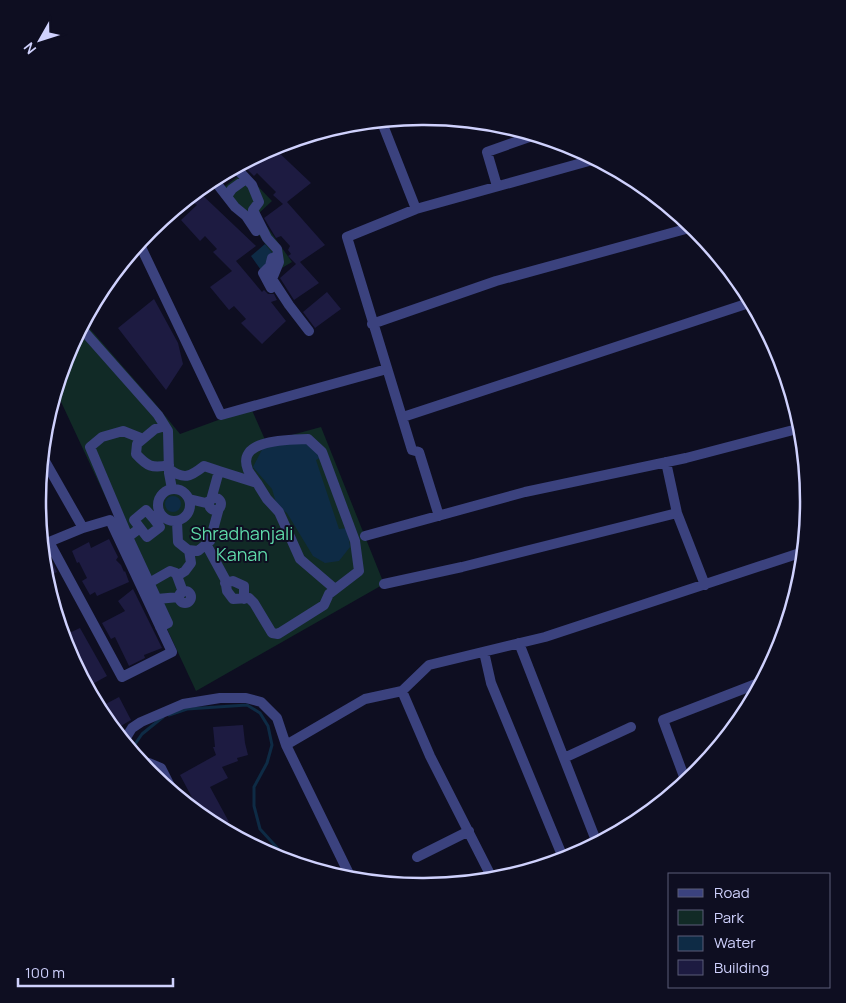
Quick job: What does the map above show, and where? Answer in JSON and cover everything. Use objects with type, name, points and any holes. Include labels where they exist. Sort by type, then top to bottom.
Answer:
[{"type":"street","points":[[384,127],[416,209]]},
{"type":"street","points":[[497,186],[487,152],[524,139]]},
{"type":"street","points":[[438,516],[418,452],[412,450],[346,236],[416,209],[586,162]]},
{"type":"street","points":[[218,185],[235,207],[246,216],[272,254],[270,266],[263,273],[273,292],[305,332],[272,279],[279,262],[277,249],[267,238],[258,222],[253,210],[259,202],[252,185],[240,172]]},
{"type":"street","points":[[227,196],[232,189],[246,179]]},
{"type":"street","points":[[372,324],[496,281],[683,230]]},
{"type":"street","points":[[143,250],[221,415],[387,369]]},
{"type":"street","points":[[403,417],[744,305]]},
{"type":"street","points":[[86,333],[158,415],[168,431],[172,489]]},
{"type":"street","points":[[164,426],[155,429],[137,444],[136,454],[146,464],[158,468],[169,467]]},
{"type":"street","points":[[365,536],[525,492],[666,462],[793,430]]},
{"type":"street","points":[[143,439],[123,431],[102,436],[90,447],[128,537],[168,622],[160,627]]},
{"type":"street","points":[[206,544],[226,583],[227,591],[233,599],[249,598],[272,633],[278,634],[324,604],[329,594],[358,571],[355,541],[322,452],[308,439],[279,440],[255,447],[247,459],[248,469],[267,499],[279,512],[300,559],[335,589]]},
{"type":"street","points":[[666,462],[677,513],[705,585]]},
{"type":"street","points":[[48,466],[83,528]]},
{"type":"street","points":[[169,467],[177,475],[186,477],[196,473],[204,466],[257,483]]},
{"type":"street","points":[[177,522],[178,542],[188,550],[198,551],[210,541],[212,505],[219,471]]},
{"type":"street","points":[[172,489],[162,494],[159,498],[156,515],[160,527],[148,537],[134,520],[146,510],[156,515],[164,518],[169,521],[177,522],[188,514],[191,504],[189,499],[182,491],[172,489]]},
{"type":"street","points":[[189,499],[212,505]]},
{"type":"street","points":[[384,584],[471,565],[677,513]]},
{"type":"street","points":[[110,520],[172,652],[122,677],[49,542],[83,528],[110,520]]},
{"type":"street","points":[[128,537],[140,528]]},
{"type":"street","points":[[177,576],[185,571],[191,563],[190,550]]},
{"type":"street","points":[[286,745],[364,699],[402,692],[429,665],[546,637],[796,555]]},
{"type":"street","points":[[149,582],[170,571],[176,573],[181,595],[157,599]]},
{"type":"street","points":[[520,643],[595,837]]},
{"type":"street","points":[[484,652],[490,682],[561,852]]},
{"type":"street","points":[[683,774],[663,720],[751,686]]},
{"type":"street","points":[[402,692],[430,756],[489,872]]},
{"type":"street","points":[[128,735],[132,728],[141,722],[183,704],[220,698],[246,698],[261,702],[277,718],[286,745],[347,871]]},
{"type":"street","points":[[564,758],[632,727]]},
{"type":"street","points":[[154,765],[161,768],[165,775]]},
{"type":"street","points":[[416,857],[469,831]]},
{"type":"green space","points":[[244,172],[272,201],[258,214],[292,262],[270,275],[278,289],[273,292],[263,273],[270,266],[272,254],[246,216],[217,192]]},
{"type":"green space","name":"Shradhanjali Kanan","points":[[89,328],[180,434],[251,408],[266,442],[321,427],[384,584],[196,691],[60,400],[75,357]]},
{"type":"water","points":[[265,244],[273,254],[263,273],[251,256]]},
{"type":"water","points":[[266,442],[306,443],[324,456],[316,460],[339,529],[347,528],[350,547],[339,561],[325,563],[313,556],[287,513],[277,506],[272,489],[253,467]]},
{"type":"water","points":[[173,496],[181,504],[173,512],[165,504]]},
{"type":"building","points":[[279,153],[311,183],[287,202],[325,245],[300,262],[319,283],[294,300],[280,278],[296,264],[288,256],[291,254],[288,250],[290,246],[281,236],[276,238],[264,218],[283,204],[273,195],[276,192],[257,173],[254,176],[247,169]]},
{"type":"building","points":[[203,196],[256,246],[236,261],[262,292],[264,290],[268,294],[274,294],[277,300],[271,302],[286,321],[262,344],[241,323],[246,319],[234,306],[229,310],[210,287],[232,271],[213,252],[217,249],[205,236],[200,241],[181,220],[197,205],[194,203]]},
{"type":"building","points":[[327,292],[341,309],[315,328],[303,312]]},
{"type":"building","points":[[154,299],[178,343],[183,364],[166,390],[118,328]]},
{"type":"building","points":[[109,539],[118,557],[116,560],[125,571],[129,582],[97,596],[95,592],[90,595],[82,581],[87,578],[72,551],[89,542],[91,548]]},
{"type":"building","points":[[50,558],[57,572],[53,574]]},
{"type":"building","points":[[133,589],[162,648],[144,655],[145,658],[129,666],[115,637],[111,639],[102,623],[125,611],[118,601]]},
{"type":"building","points":[[80,628],[107,676],[93,683],[70,633]]},
{"type":"building","points":[[119,697],[131,720],[121,726],[106,704]]},
{"type":"building","points":[[243,725],[248,755],[237,758],[238,761],[222,767],[228,778],[210,787],[229,822],[227,823],[193,799],[180,775],[216,755],[213,747],[215,747],[213,727]]},
{"type":"waterway","points":[[169,715],[187,709],[247,705],[260,713],[268,726],[272,745],[267,763],[254,787],[254,806],[260,829],[279,850]]},
{"type":"waterway","points":[[135,744],[142,734],[163,717]]}]
